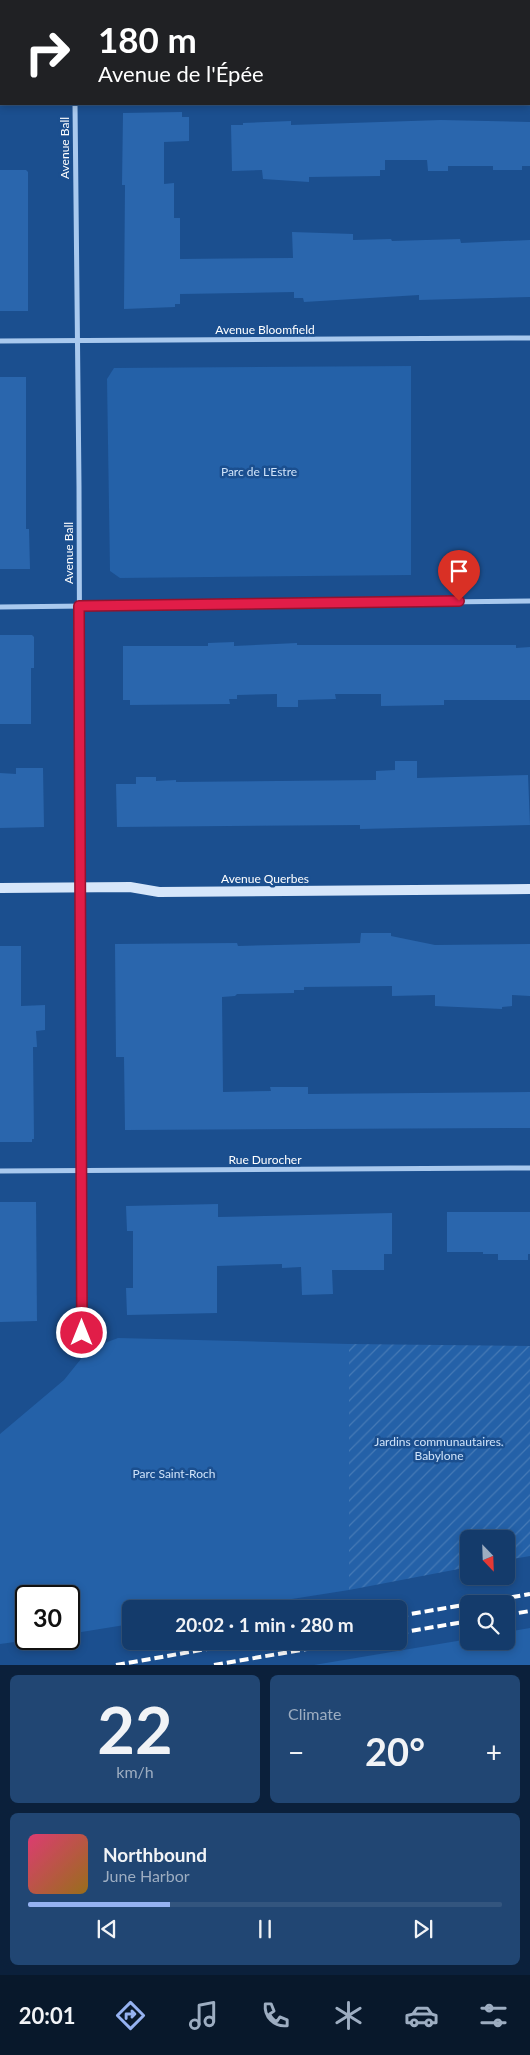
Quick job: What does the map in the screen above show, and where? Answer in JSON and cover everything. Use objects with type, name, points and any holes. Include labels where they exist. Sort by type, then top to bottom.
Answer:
[{"type":"street","name":"Avenue Ball","points":[[75,105],[81,887],[82,1333]]},
{"type":"street","name":"Avenue Bloomfield","points":[[0,341],[530,338]]},
{"type":"street","points":[[0,607],[530,601]]},
{"type":"street","name":"Avenue Querbes","points":[[0,888],[130,887],[159,892],[530,889]]},
{"type":"street","name":"Rue Durocher","points":[[0,1171],[530,1168]]},
{"type":"green space","name":"Parc de L'Estre","points":[[411,366],[411,575],[120,578],[110,571],[107,379],[114,368]]},
{"type":"green space","name":"Parc Saint-Roch","points":[[118,1338],[349,1344],[349,1590],[285,1600],[122,1600],[122,1625],[80,1632],[80,1585],[15,1585],[15,1642],[0,1644],[0,1434],[64,1380],[89,1349]]},
{"type":"green space","name":"Jardins communautaires. Babylone","points":[[349,1344],[530,1346],[530,1556],[515,1558],[515,1530],[460,1530],[460,1569],[349,1590]]},
{"type":"green space","points":[[530,1628],[530,1665],[314,1665],[460,1641],[460,1650],[515,1650],[515,1630]]},
{"type":"building","points":[[182,112],[182,117],[189,117],[189,141],[164,142],[164,184],[174,183],[174,218],[180,218],[180,259],[293,258],[292,232],[353,234],[353,240],[460,239],[461,243],[530,240],[530,297],[419,300],[419,295],[304,302],[303,298],[294,298],[294,292],[180,294],[180,304],[175,304],[175,307],[124,309],[125,185],[122,185],[123,113]]},
{"type":"building","points":[[441,120],[530,122],[530,166],[522,166],[522,170],[493,170],[493,166],[448,166],[448,171],[428,171],[427,160],[385,160],[385,170],[380,170],[380,176],[309,177],[309,182],[263,179],[262,170],[232,171],[231,125],[291,121],[291,125]]},
{"type":"building","points":[[0,170],[26,170],[28,172],[28,311],[0,311]]},
{"type":"building","points":[[0,377],[26,377],[26,529],[29,529],[30,569],[0,569]]},
{"type":"building","points":[[0,635],[32,635],[34,637],[34,668],[31,668],[31,724],[0,724]]},
{"type":"building","points":[[234,642],[234,646],[297,643],[297,645],[516,645],[516,648],[530,647],[530,700],[444,700],[444,705],[381,706],[381,694],[335,694],[336,699],[298,700],[298,707],[277,707],[277,694],[237,695],[237,699],[229,699],[230,704],[130,705],[130,700],[123,700],[123,646],[208,646],[208,643]]},
{"type":"building","points":[[395,761],[417,761],[417,778],[528,775],[530,825],[360,829],[360,825],[117,827],[116,784],[136,784],[136,777],[156,777],[156,781],[176,780],[176,782],[376,780],[376,771],[395,770]]},
{"type":"building","points":[[16,768],[43,768],[44,827],[0,828],[0,773],[16,774]]},
{"type":"building","points":[[361,933],[391,933],[391,936],[435,945],[530,944],[530,996],[512,995],[512,1006],[502,1007],[502,1009],[435,1006],[435,995],[392,996],[392,986],[304,987],[304,990],[294,990],[294,993],[237,994],[235,996],[222,997],[223,1092],[271,1091],[270,1087],[308,1087],[308,1094],[530,1092],[530,1128],[125,1130],[124,1057],[116,1057],[115,944],[237,943],[238,946],[360,943]]},
{"type":"building","points":[[0,946],[21,946],[21,1006],[45,1005],[45,1030],[36,1031],[37,1047],[33,1047],[34,1139],[32,1139],[32,1142],[0,1142]]},
{"type":"building","points":[[0,1202],[36,1202],[37,1321],[0,1322]]},
{"type":"building","points":[[218,1204],[218,1217],[392,1213],[392,1254],[384,1254],[384,1270],[332,1270],[333,1294],[302,1295],[301,1267],[282,1268],[282,1264],[217,1266],[217,1313],[127,1315],[126,1288],[133,1288],[133,1231],[127,1231],[126,1206]]},
{"type":"building","points":[[447,1212],[530,1212],[530,1254],[528,1254],[528,1260],[498,1260],[498,1254],[483,1254],[483,1252],[447,1252]]},
{"type":"railway","points":[[515,1597],[530,1594]]},
{"type":"railway","points":[[407,1615],[460,1606]]},
{"type":"railway","points":[[515,1614],[530,1611]]},
{"type":"railway","points":[[407,1632],[460,1623]]},
{"type":"railway","points":[[116,1665],[201,1650]]},
{"type":"railway","points":[[214,1665],[301,1650]]},
{"type":"route","points":[[82,1333],[82,927],[80,916],[79,606],[459,601]]}]
